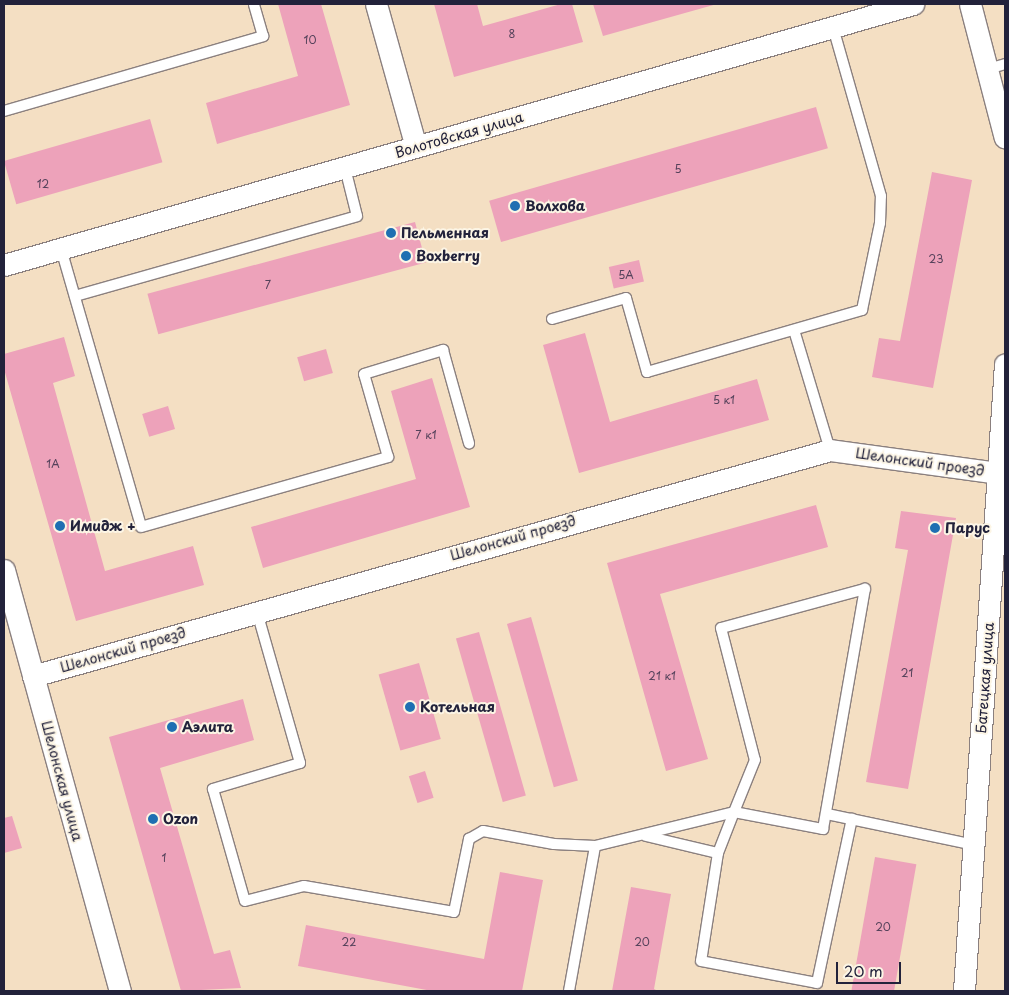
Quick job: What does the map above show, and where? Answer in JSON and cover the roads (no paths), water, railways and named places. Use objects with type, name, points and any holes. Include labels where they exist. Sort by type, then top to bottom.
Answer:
[{"type":"street","points":[[376,4],[416,147]]},
{"type":"street","name":"Волотовская улица","points":[[4,265],[913,4]]},
{"type":"street","points":[[970,4],[996,66],[1005,138]]},
{"type":"street","name":"Батецкая улица","points":[[964,991],[1002,474],[1005,364]]},
{"type":"street","name":"Шелонский проезд","points":[[33,676],[830,450],[1002,474]]},
{"type":"street","name":"Шелонская улица","points":[[4,570],[120,991]]},
{"type":"lane","points":[[4,111],[264,36],[254,4]]},
{"type":"lane","points":[[552,319],[626,298],[647,372],[862,310],[880,223],[880,196],[833,27]]},
{"type":"lane","points":[[75,296],[357,216],[345,168]]},
{"type":"lane","points":[[62,249],[141,527],[388,457],[364,374],[443,350],[469,443]]},
{"type":"lane","points":[[794,330],[830,450]]},
{"type":"lane","points":[[257,611],[300,763],[213,789],[245,901],[304,886],[454,912],[469,839],[483,831],[554,844],[595,846],[734,812],[823,829],[865,589],[721,628],[755,760],[734,812],[718,853],[700,961],[816,984],[852,820]]},
{"type":"lane","points":[[827,814],[974,845]]},
{"type":"lane","points":[[642,835],[718,853]]},
{"type":"lane","points":[[570,991],[595,846]]},
{"type":"place","name":"Волхова","points":[[515,206]]},
{"type":"place","name":"Пельменная","points":[[391,233]]},
{"type":"place","name":"Boxberry","points":[[406,256]]},
{"type":"place","name":"Имидж +","points":[[60,526]]},
{"type":"place","name":"Парус","points":[[935,528]]},
{"type":"place","name":"Котельная","points":[[410,707]]},
{"type":"place","name":"Аэлита","points":[[172,727]]},
{"type":"place","name":"Ozon","points":[[153,819]]}]
